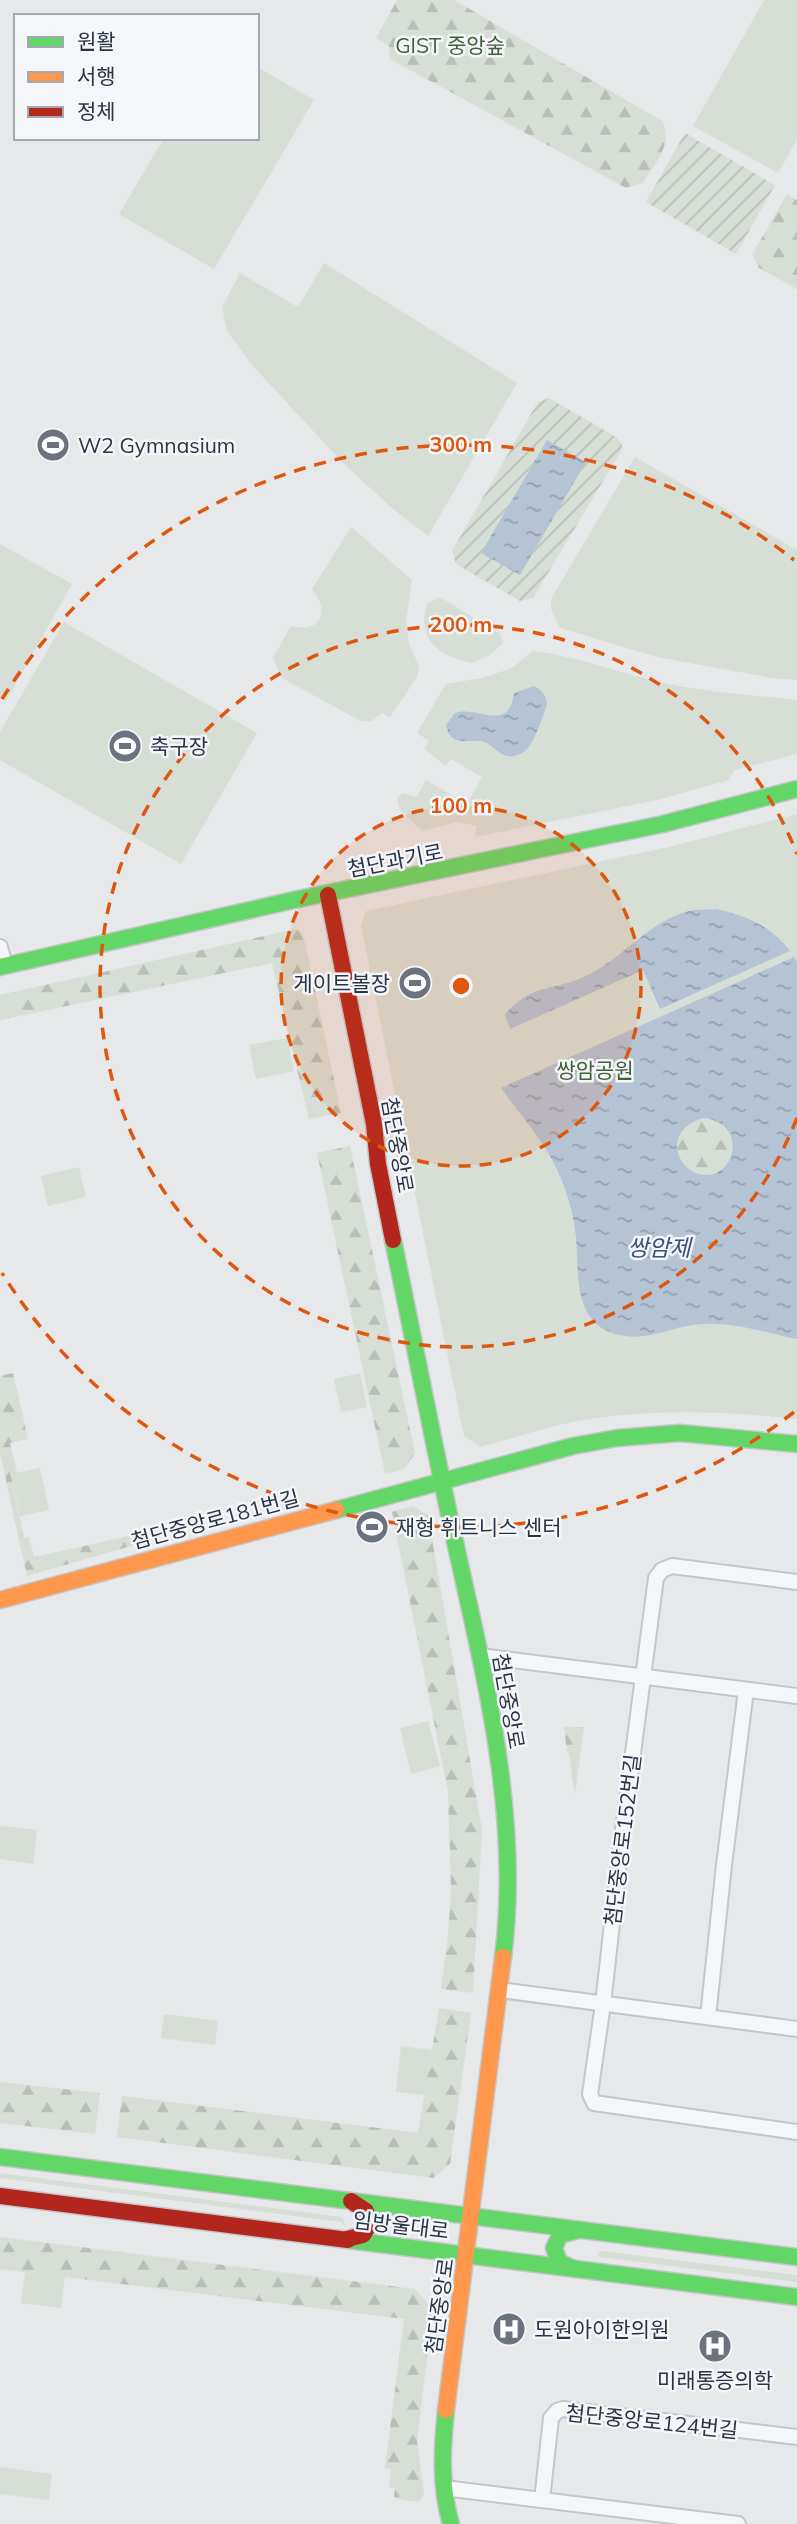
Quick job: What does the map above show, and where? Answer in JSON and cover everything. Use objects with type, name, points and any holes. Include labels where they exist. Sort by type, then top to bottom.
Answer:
[{"type":"main road","name":"첨단과기로","points":[[3,967],[663,824],[797,789]]},
{"type":"main road","name":"첨단중앙로","points":[[328,895],[442,1480],[480,1656],[508,1834],[509,1911],[445,2421],[444,2488],[451,2524]]},
{"type":"main road","name":"첨단중앙로181번길","points":[[0,1600],[573,1446],[648,1434],[710,1434],[797,1444]]},
{"type":"main road","name":"임방울대로","points":[[0,2157],[797,2257]]},
{"type":"main road","name":"임방울대로","points":[[0,2196],[797,2297]]},
{"type":"main road","points":[[346,2239],[359,2238],[368,2231],[370,2225],[366,2208],[351,2201]]},
{"type":"main road","points":[[574,2269],[559,2262],[554,2246],[560,2235],[580,2230]]},
{"type":"street","points":[[0,947],[3,967]]},
{"type":"street","name":"첨단중앙로152번길","points":[[797,1582],[672,1566],[662,1570],[656,1578],[590,2094],[594,2103],[797,2132]]},
{"type":"street","points":[[480,1656],[797,1696]]},
{"type":"street","points":[[708,2017],[746,1690]]},
{"type":"street","points":[[500,1990],[797,2029]]},
{"type":"street","name":"첨단중앙로124번길","points":[[542,2500],[551,2418],[563,2409],[797,2437]]},
{"type":"street","points":[[444,2488],[738,2524]]},
{"type":"green space","name":"GIST 중앙숲","points":[[397,0],[454,0],[662,121],[666,138],[662,153],[643,183],[626,188],[390,59],[389,46],[376,38]]},
{"type":"green space","points":[[764,0],[797,0],[797,140],[778,173],[693,126]]},
{"type":"green space","points":[[259,68],[314,100],[214,269],[119,214],[163,140],[259,140]]},
{"type":"green space","points":[[685,133],[775,185],[736,254],[646,202]]},
{"type":"green space","points":[[787,194],[797,200],[797,289],[759,268],[752,255]]},
{"type":"green space","points":[[324,263],[517,383],[428,536],[393,509],[342,462],[252,365],[227,331],[222,307],[240,273],[298,307]]},
{"type":"green space","points":[[549,398],[616,437],[622,444],[621,451],[533,598],[520,601],[456,564],[452,551],[538,402]]},
{"type":"green space","points":[[635,457],[797,550],[797,680],[657,657],[560,628],[551,609],[551,599]]},
{"type":"green space","points":[[351,527],[412,580],[406,621],[409,645],[419,665],[417,677],[390,717],[382,713],[372,721],[361,721],[282,678],[273,658],[291,626],[310,627],[320,619],[321,606],[312,589]]},
{"type":"green space","points":[[0,544],[72,584],[6,701],[0,698]]},
{"type":"green space","points":[[440,597],[500,634],[503,643],[490,655],[472,663],[441,651],[428,637],[424,617],[427,604]]},
{"type":"green space","name":"축구장","points":[[64,622],[257,733],[181,864],[0,760],[0,732]]},
{"type":"green space","points":[[533,651],[685,687],[797,700],[797,754],[734,770],[729,780],[657,800],[475,837],[477,826],[457,822],[422,831],[399,809],[397,799],[402,793],[417,797],[426,780],[467,804],[482,777],[451,759],[446,766],[424,749],[429,741],[417,733],[446,684],[482,678],[512,668]]},
{"type":"green space","name":"쌍암공원","points":[[797,814],[797,1419],[713,1413],[629,1414],[561,1424],[480,1447],[464,1436],[361,926],[366,911],[669,847]]},
{"type":"green space","points":[[296,929],[303,933],[341,1113],[309,1119],[272,963],[0,1020],[0,995]]},
{"type":"green space","points":[[287,1038],[294,1071],[256,1079],[249,1045]]},
{"type":"green space","points":[[705,1119],[716,1121],[725,1127],[731,1136],[731,1158],[725,1167],[716,1173],[705,1175],[694,1173],[685,1167],[679,1158],[677,1147],[679,1136],[685,1127],[694,1121]]},
{"type":"green space","points":[[350,1146],[415,1453],[404,1469],[385,1474],[317,1153]]},
{"type":"green space","points":[[79,1167],[86,1197],[48,1206],[41,1176]]},
{"type":"green space","points":[[13,1373],[28,1439],[10,1443],[17,1473],[11,1475],[24,1538],[29,1537],[34,1557],[143,1533],[145,1542],[27,1576],[0,1453],[0,1376]]},
{"type":"green space","points":[[360,1373],[367,1407],[341,1412],[334,1379]]},
{"type":"green space","points":[[40,1468],[49,1510],[20,1516],[11,1474]]},
{"type":"green space","points":[[413,1506],[428,1515],[482,1830],[473,1993],[441,1989],[451,1890],[448,1792],[392,1512]]},
{"type":"green space","points":[[428,1721],[440,1766],[411,1774],[400,1728]]},
{"type":"green space","points":[[564,1727],[584,1727],[575,1796],[567,1752]]},
{"type":"green space","points":[[0,1827],[37,1830],[33,1864],[0,1859]]},
{"type":"green space","points":[[439,2008],[471,2013],[450,2164],[433,2178],[117,2137],[122,2096],[418,2133]]},
{"type":"green space","points":[[164,2014],[218,2021],[215,2045],[161,2038]]},
{"type":"green space","points":[[401,2046],[432,2050],[425,2095],[396,2092]]},
{"type":"green space","points":[[0,2082],[100,2093],[95,2134],[0,2123]]},
{"type":"green space","points":[[0,2173],[342,2217],[346,2227],[341,2222],[0,2178]]},
{"type":"green space","points":[[0,2237],[415,2289],[433,2309],[417,2441],[424,2495],[419,2502],[394,2498],[395,2488],[389,2487],[391,2469],[385,2468],[404,2319],[0,2269]]},
{"type":"green space","points":[[601,2251],[797,2275],[797,2282],[600,2257],[597,2254]]},
{"type":"green space","points":[[25,2272],[65,2277],[61,2308],[21,2303]]},
{"type":"green space","points":[[0,2467],[52,2474],[49,2500],[0,2494]]},
{"type":"water","points":[[547,440],[586,462],[520,575],[481,553]]},
{"type":"water","points":[[534,686],[547,702],[533,740],[522,753],[504,755],[485,742],[455,739],[448,732],[446,725],[455,713],[499,715],[506,712],[511,705],[514,693]]},
{"type":"water","points":[[716,909],[766,928],[790,951],[660,1009],[643,970],[510,1029],[505,1014],[526,996],[588,975],[649,931],[675,916],[692,910]]},
{"type":"water","name":"쌍암제","points":[[794,957],[797,962],[797,1339],[738,1326],[715,1324],[693,1325],[635,1337],[608,1331],[595,1323],[582,1298],[574,1223],[562,1181],[542,1144],[501,1088]],"holes":[[[704,1118],[719,1123],[728,1131],[732,1142],[732,1153],[727,1163],[720,1171],[709,1175],[693,1172],[685,1165],[677,1151],[681,1132],[691,1123]]]},
{"type":"traffic: fast","points":[[0,967],[294,900],[663,824],[797,789]]},
{"type":"traffic: fast","points":[[393,1240],[497,1748],[507,1852],[503,1957]]},
{"type":"traffic: fast","points":[[336,1510],[573,1446],[617,1438],[680,1433],[797,1444]]},
{"type":"traffic: fast","points":[[0,2157],[797,2257]]},
{"type":"traffic: fast","points":[[574,2269],[559,2262],[554,2248],[560,2235],[578,2230]]},
{"type":"traffic: fast","points":[[348,2240],[797,2297]]},
{"type":"traffic: fast","points":[[446,2410],[443,2467],[451,2524]]},
{"type":"traffic: slow","points":[[0,1600],[336,1510]]},
{"type":"traffic: slow","points":[[446,2410],[503,1957]]},
{"type":"traffic: jam","points":[[328,895],[374,1124],[378,1164],[393,1240]]},
{"type":"traffic: jam","points":[[0,2196],[348,2240]]},
{"type":"traffic: jam","points":[[347,2239],[363,2235],[370,2224],[366,2211],[351,2201]]},
{"type":"place","name":"W2 Gymnasium","points":[[53,445]]},
{"type":"place","name":"축구장","points":[[125,746]]},
{"type":"place","name":"게이트볼장","points":[[415,983]]},
{"type":"place","name":"재형 휘트니스 센터","points":[[372,1527]]},
{"type":"place","name":"도원아이한의원","points":[[509,2329]]},
{"type":"place","name":"미래통증의학","points":[[715,2346]]}]
